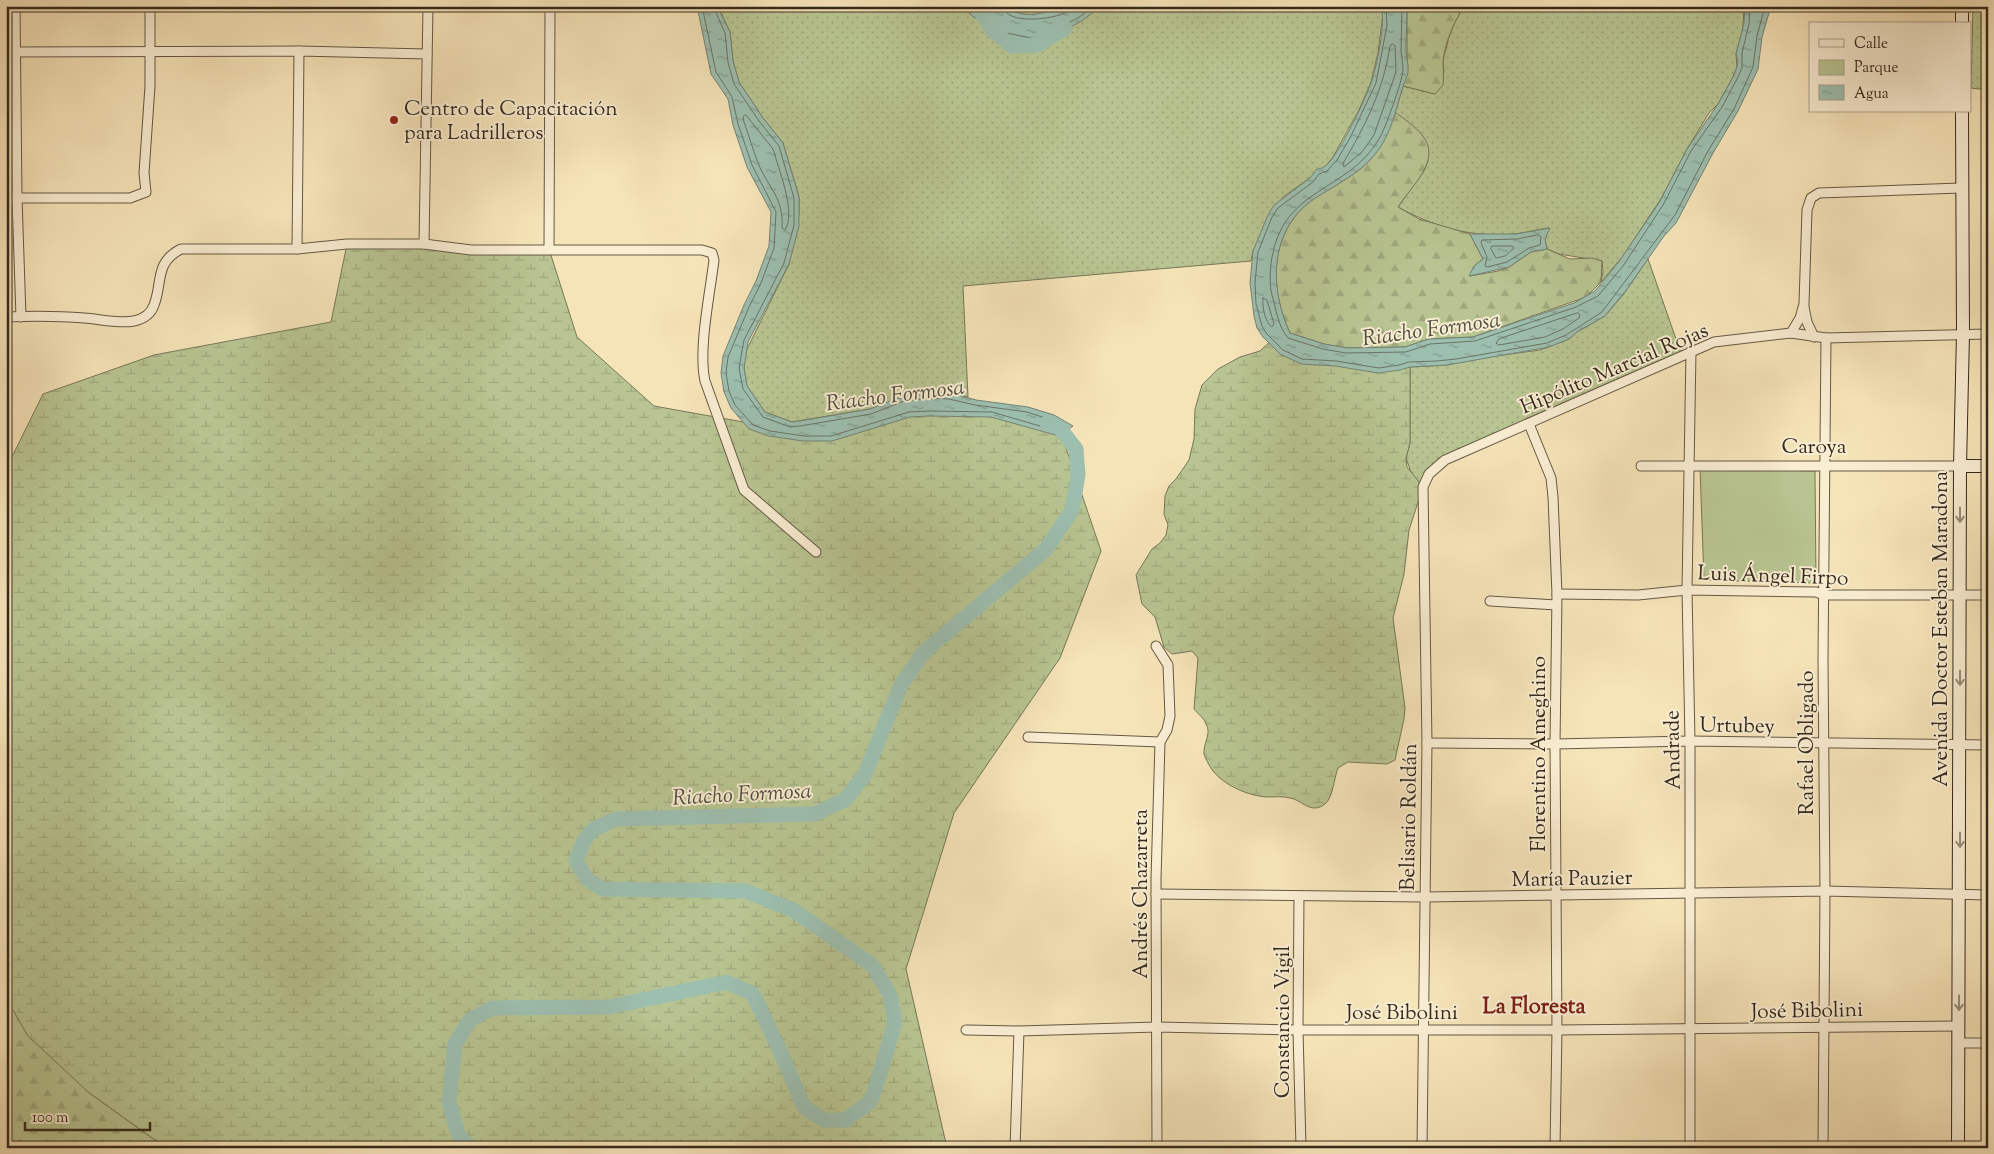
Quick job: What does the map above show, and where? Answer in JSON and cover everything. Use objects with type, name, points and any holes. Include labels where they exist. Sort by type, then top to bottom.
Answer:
[{"type":"main road","points":[[1962,6],[1962,22]]},
{"type":"main road","name":"Avenida Doctor Esteban Maradona","points":[[1958,1148],[1960,466],[1963,334],[1962,112]]},
{"type":"main road","name":"Caroya","points":[[1960,466],[1988,466]]},
{"type":"street","points":[[15,6],[11,52],[21,317]]},
{"type":"street","points":[[6,198],[130,198],[146,192],[144,173],[149,120],[150,6]]},
{"type":"street","points":[[424,244],[428,6]]},
{"type":"street","points":[[549,249],[550,6]]},
{"type":"street","points":[[11,52],[299,51],[427,54]]},
{"type":"street","points":[[297,249],[299,51]]},
{"type":"street","points":[[1814,336],[1807,322],[1804,304],[1807,210],[1811,198],[1819,193],[1961,188]]},
{"type":"street","points":[[6,317],[81,318],[131,322],[142,318],[150,312],[154,305],[164,262],[171,254],[181,249],[297,249],[347,244],[424,244],[471,250],[702,250],[712,252],[714,260],[702,368],[705,381],[744,490],[816,552]]},
{"type":"street","points":[[1791,333],[1800,318],[1804,304]]},
{"type":"street","name":"Hipólito Marcial Rojas","points":[[1423,487],[1429,474],[1445,460],[1714,342],[1791,333],[1826,338],[1988,334]]},
{"type":"street","name":"Rafael Obligado","points":[[1823,1148],[1825,891],[1823,743],[1824,466],[1826,338]]},
{"type":"street","name":"Andrade","points":[[1690,1148],[1691,894],[1687,590],[1691,351]]},
{"type":"street","name":"Florentino Ameghino","points":[[1529,424],[1551,478],[1554,497],[1557,594],[1555,744],[1557,1030],[1555,1148]]},
{"type":"street","name":"Caroya","points":[[1641,466],[1960,466]]},
{"type":"street","name":"Belisario Roldán","points":[[1422,1148],[1427,743],[1423,487]]},
{"type":"street","name":"Luis Ángel Firpo","points":[[1557,594],[1638,595],[1687,590],[1816,592],[1824,595],[1988,595]]},
{"type":"street","points":[[1490,601],[1556,605]]},
{"type":"street","name":"Andrés Chazarreta","points":[[1156,646],[1168,666],[1170,716],[1167,730],[1160,742],[1156,894],[1157,1148]]},
{"type":"street","points":[[1028,737],[1160,742]]},
{"type":"street","name":"Urtubey","points":[[1427,743],[1690,742],[1988,745]]},
{"type":"street","name":"María Pauzier","points":[[1156,894],[1556,896],[1825,891],[1988,895]]},
{"type":"street","name":"Constancio Vigil","points":[[1300,896],[1298,1030],[1301,1148]]},
{"type":"street","name":"José Bibolini","points":[[966,1030],[1018,1031],[1157,1027],[1298,1030],[1690,1030],[1823,1026],[1959,1026]]},
{"type":"street","points":[[1015,1148],[1018,1031]]},
{"type":"street","points":[[1958,1043],[1988,1043]]},
{"type":"green space","points":[[718,6],[963,6],[973,17],[986,21],[1012,46],[1037,45],[1102,6],[1381,6],[1383,13],[1378,53],[1371,82],[1359,110],[1333,157],[1324,168],[1283,197],[1253,251],[1251,261],[963,286],[968,397],[949,393],[911,395],[870,409],[792,422],[765,412],[747,386],[744,368],[746,351],[789,264],[799,214],[799,197],[783,143],[763,118],[739,82],[733,61],[730,32]]},
{"type":"green space","points":[[1006,6],[1070,6],[1046,13],[1029,14],[1013,11]]},
{"type":"green space","points":[[1407,6],[1464,6],[1453,25],[1448,39],[1443,61],[1443,85],[1435,94],[1403,86],[1407,62]]},
{"type":"green space","points":[[1464,6],[1744,6],[1743,28],[1736,54],[1737,67],[1733,77],[1718,104],[1709,113],[1687,149],[1662,197],[1623,256],[1601,282],[1603,272],[1602,261],[1559,254],[1547,249],[1545,239],[1549,228],[1499,235],[1454,230],[1398,207],[1424,171],[1428,161],[1428,146],[1395,112],[1403,86],[1435,94],[1444,72],[1443,61],[1449,37]]},
{"type":"green space","points":[[1973,6],[1988,6],[1988,90],[1972,88]]},
{"type":"green space","points":[[1395,112],[1422,135],[1428,144],[1429,154],[1423,172],[1398,207],[1419,219],[1470,234],[1483,259],[1474,266],[1470,276],[1498,271],[1509,267],[1531,252],[1547,249],[1570,259],[1592,258],[1602,261],[1601,282],[1586,297],[1473,337],[1429,339],[1405,347],[1347,348],[1324,344],[1290,333],[1283,316],[1276,280],[1280,245],[1287,229],[1297,214],[1311,201],[1350,177],[1371,159],[1382,143]]},
{"type":"green space","points":[[347,244],[549,249],[577,337],[654,406],[788,430],[930,406],[1059,427],[1101,551],[1060,658],[954,813],[906,969],[947,1148],[166,1148],[88,1092],[28,1036],[6,998],[6,469],[43,394],[154,355],[331,322]]},
{"type":"green space","points":[[1648,259],[1682,356],[1445,460],[1423,487],[1412,475],[1406,458],[1410,443],[1410,367],[1447,365],[1540,350],[1569,339],[1577,332],[1605,316],[1623,295]]},
{"type":"green space","points":[[1278,334],[1410,367],[1410,443],[1406,458],[1407,467],[1423,487],[1409,530],[1404,574],[1393,618],[1405,708],[1395,760],[1387,764],[1348,762],[1338,768],[1332,793],[1328,801],[1315,808],[1287,797],[1267,797],[1245,792],[1231,786],[1213,771],[1204,754],[1208,728],[1204,720],[1194,709],[1198,658],[1192,651],[1172,654],[1164,647],[1155,617],[1142,604],[1136,575],[1152,549],[1166,535],[1168,525],[1164,514],[1165,496],[1169,486],[1189,460],[1194,439],[1195,409],[1202,385],[1218,369],[1240,357],[1260,351]]},
{"type":"green space","points":[[1700,468],[1815,471],[1816,583],[1704,580]]},
{"type":"green space","points":[[6,996],[88,1092],[166,1148],[6,1148]]},
{"type":"water","points":[[697,6],[717,6],[730,32],[733,61],[739,82],[763,118],[783,143],[799,197],[799,226],[789,264],[748,342],[744,368],[747,386],[765,412],[792,422],[870,409],[911,395],[941,393],[1028,407],[1054,415],[1073,426],[1059,436],[991,417],[910,417],[832,441],[803,441],[769,436],[749,429],[731,408],[724,392],[721,373],[723,356],[756,281],[769,246],[771,212],[747,167],[733,125],[728,99],[711,74]]},
{"type":"water","points":[[963,6],[1006,6],[1013,11],[1029,15],[1070,6],[1102,6],[1080,22],[1037,45],[1001,37],[993,31],[986,21],[973,17]]},
{"type":"water","points":[[1381,6],[1407,6],[1406,50],[1408,73],[1390,128],[1377,151],[1362,168],[1314,199],[1299,212],[1288,226],[1277,260],[1276,279],[1279,297],[1283,316],[1290,333],[1324,344],[1347,348],[1405,347],[1429,339],[1473,337],[1574,303],[1595,291],[1618,263],[1659,203],[1687,149],[1718,104],[1733,77],[1737,67],[1738,60],[1736,54],[1744,23],[1745,6],[1771,6],[1762,37],[1758,69],[1738,111],[1713,153],[1676,223],[1664,236],[1627,289],[1605,316],[1577,332],[1569,339],[1549,347],[1447,365],[1410,367],[1378,373],[1335,366],[1301,364],[1280,354],[1257,328],[1250,283],[1253,251],[1274,205],[1310,178],[1317,169],[1330,162],[1357,115],[1371,83],[1378,55],[1382,33]]},
{"type":"water","points":[[1550,228],[1545,239],[1547,249],[1531,252],[1509,267],[1469,276],[1474,266],[1483,259],[1470,234],[1516,234]]},
{"type":"waterway","name":"Riacho Formosa","points":[[977,6],[993,31],[1012,46],[1037,45],[1065,28]]},
{"type":"waterway","name":"Riacho Formosa","points":[[471,1148],[458,1135],[449,1101],[455,1044],[470,1020],[492,1008],[609,1007],[727,982],[753,994],[804,1107],[824,1120],[846,1120],[871,1101],[895,1021],[890,995],[872,965],[793,910],[745,891],[603,889],[587,879],[576,861],[589,834],[600,826],[617,819],[815,814],[845,800],[865,774],[901,685],[923,653],[1046,549],[1072,510],[1078,475],[1076,449],[1059,427],[1047,423]]},
{"type":"place","name":"Centro de Capacitación para Ladrilleros","points":[[394,120]]},
{"type":"district","name":"La Floresta","points":[[1534,1005]]}]
